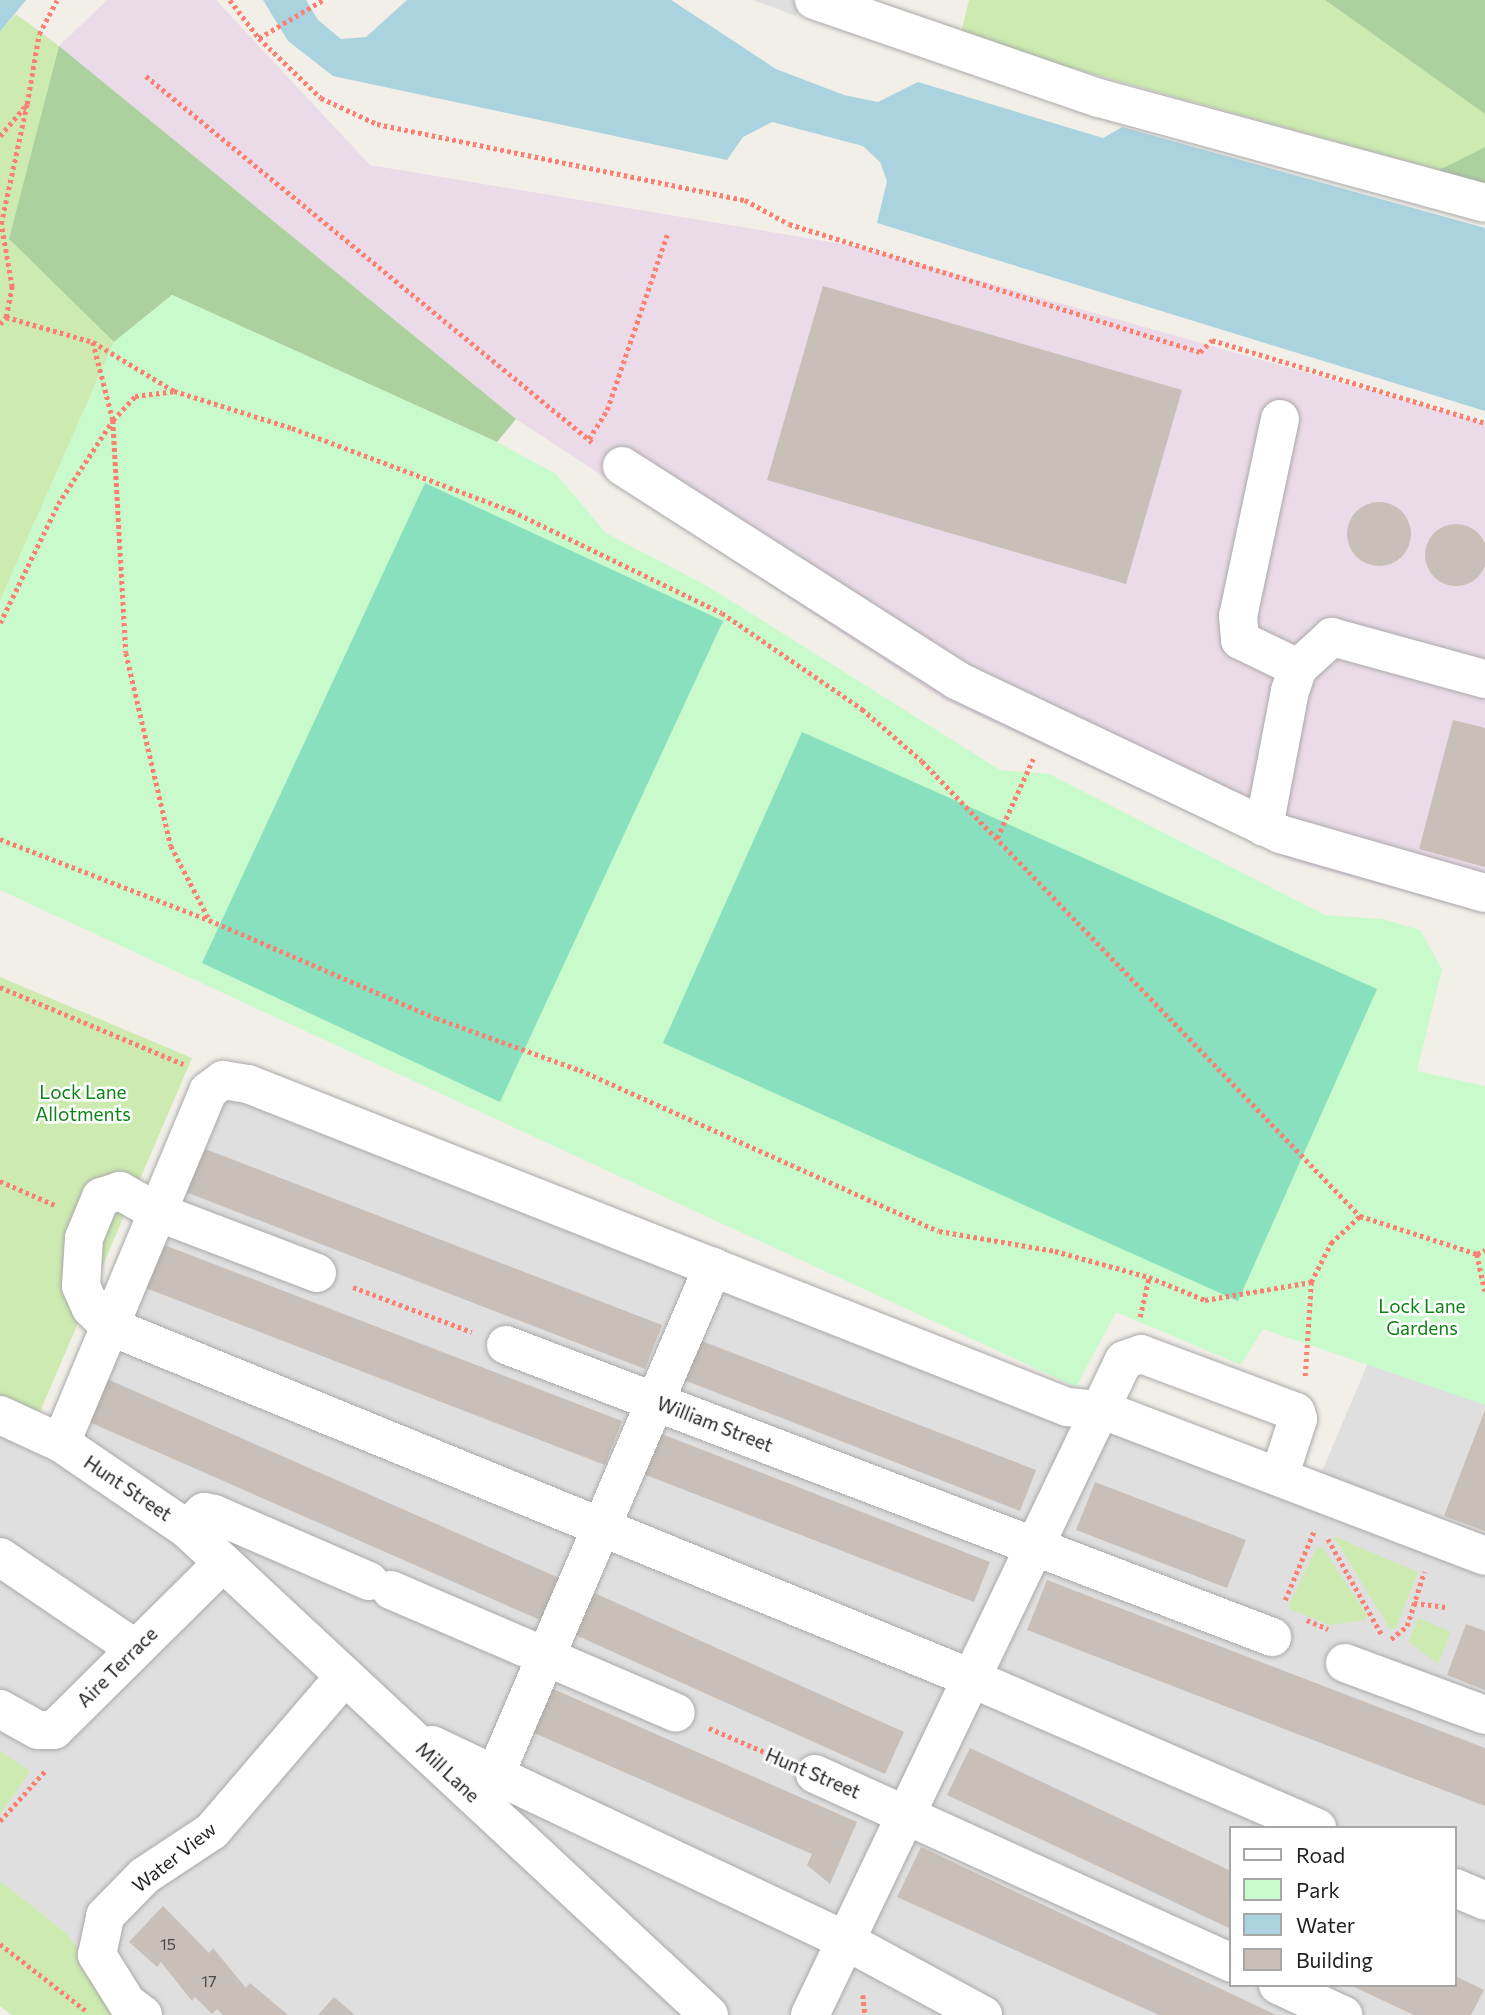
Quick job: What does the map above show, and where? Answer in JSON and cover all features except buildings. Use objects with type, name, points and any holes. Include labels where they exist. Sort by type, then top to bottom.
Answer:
[{"type":"street","points":[[814,0],[1098,98],[1485,202]]},
{"type":"street","points":[[1280,419],[1238,616],[1240,640],[1298,668]]},
{"type":"street","points":[[622,466],[956,680],[1264,827],[1485,893]]},
{"type":"street","points":[[1264,827],[1298,668],[1332,637],[1485,679]]},
{"type":"street","points":[[61,1443],[157,1212],[216,1085],[248,1084],[1067,1407],[1103,1410],[1279,1478],[1327,1510],[1485,1556]]},
{"type":"street","points":[[317,1273],[157,1212],[120,1191],[110,1191],[102,1197],[84,1238],[81,1286],[91,1308],[109,1326],[973,1679],[1312,1826]]},
{"type":"street","points":[[713,1267],[490,1788],[846,1941],[983,2015]]},
{"type":"street","name":"William Street","points":[[506,1345],[1038,1547],[1277,1623]]},
{"type":"street","points":[[810,2015],[1038,1547],[1124,1360],[1141,1354],[1296,1412],[1298,1419],[1279,1478]]},
{"type":"street","name":"Hunt Street","points":[[0,1415],[61,1443],[187,1529],[204,1512],[214,1514],[676,1713]]},
{"type":"street","name":"Mill Lane","points":[[187,1529],[408,1734],[490,1788],[709,2015]]},
{"type":"street","points":[[0,1557],[136,1649]]},
{"type":"street","name":"Aire Terrace","points":[[54,1730],[223,1563]]},
{"type":"street","points":[[1353,1646],[1485,1716]]},
{"type":"street","name":"Water View","points":[[143,2015],[127,2003],[97,1955],[105,1916],[144,1876],[212,1831],[345,1676]]},
{"type":"street","points":[[0,1709],[38,1730],[54,1730]]},
{"type":"street","name":"Hunt Street","points":[[816,1774],[1230,1964]]},
{"type":"street","points":[[1457,1889],[1485,1901]]},
{"type":"street","points":[[1282,1987],[1343,2015]]},
{"type":"path","points":[[0,324],[6,317],[12,287],[1,223],[39,34],[57,0]]},
{"type":"path","points":[[230,0],[259,38],[321,98],[377,124],[745,200],[789,224],[1200,352],[1212,340],[1485,423]]},
{"type":"path","points":[[259,38],[273,33],[321,2]]},
{"type":"path","points":[[146,76],[622,466]]},
{"type":"path","points":[[0,136],[27,104]]},
{"type":"path","points":[[589,439],[607,410],[667,235]]},
{"type":"path","points":[[6,317],[93,342],[174,391],[292,428],[512,511],[722,613],[862,709],[922,761],[1360,1216],[1477,1254],[1485,1250]]},
{"type":"path","points":[[93,342],[113,421],[126,653],[171,846],[209,920]]},
{"type":"path","points":[[0,623],[58,504],[113,421],[135,396],[174,391]]},
{"type":"path","points":[[996,838],[1050,724]]},
{"type":"path","points":[[0,839],[209,920],[436,1018],[580,1070],[939,1231],[1055,1251],[1149,1277],[1205,1300],[1311,1282]]},
{"type":"path","points":[[0,988],[216,1085]]},
{"type":"path","points":[[0,1181],[91,1221]]},
{"type":"path","points":[[1296,1412],[1307,1369],[1311,1282],[1332,1243],[1360,1216]]},
{"type":"path","points":[[1477,1254],[1485,1292]]},
{"type":"path","points":[[317,1273],[506,1345]]},
{"type":"path","points":[[1327,1510],[1305,1544],[1277,1623],[1353,1646],[1385,1642],[1407,1626],[1425,1571],[1423,1559]]},
{"type":"path","points":[[1327,1510],[1328,1539],[1385,1642]]},
{"type":"path","points":[[1414,1603],[1446,1607]]},
{"type":"path","name":"Hunt Street","points":[[676,1713],[816,1774]]},
{"type":"path","points":[[0,1821],[46,1770],[54,1730]]},
{"type":"path","points":[[0,1944],[91,2015]]},
{"type":"shaded area","points":[[107,0],[216,0],[370,165],[861,247],[1485,423],[1485,914],[1295,862],[943,699],[516,419],[59,46]]},
{"type":"shaded area","points":[[753,0],[802,0],[796,16]]},
{"type":"shaded area","points":[[223,1080],[1314,1490],[1368,1363],[1485,1403],[1485,2015],[54,2015],[0,1957],[0,1415],[60,1442]]},
{"type":"green space","points":[[969,0],[1325,0],[1485,114],[1485,147],[1439,170],[960,37]]},
{"type":"green space","points":[[1325,0],[1485,0],[1485,114]]},
{"type":"green space","points":[[16,14],[59,46],[10,239],[114,342],[0,601],[0,32]]},
{"type":"green space","points":[[59,46],[516,419],[497,442],[172,295],[114,342],[9,239]]},
{"type":"green space","points":[[1485,147],[1485,184],[1439,170]]},
{"type":"green space","name":"Lock Lane Gardens","points":[[172,295],[497,442],[556,474],[606,533],[709,587],[1000,770],[1049,774],[1325,915],[1382,919],[1420,930],[1442,969],[1417,1071],[1485,1086],[1485,1405],[1263,1329],[1241,1365],[1116,1312],[1076,1387],[0,890],[0,601],[114,342]]},
{"type":"green space","points":[[425,483],[723,621],[500,1102],[202,963]]},
{"type":"green space","points":[[802,732],[1377,989],[1238,1301],[663,1043]]},
{"type":"green space","name":"Lock Lane Allotments","points":[[0,977],[192,1058],[33,1428],[0,1415]]},
{"type":"green space","points":[[1333,1536],[1418,1572],[1396,1628],[1391,1630]]},
{"type":"green space","points":[[1317,1547],[1323,1548],[1367,1615],[1365,1620],[1330,1625],[1292,1610],[1289,1604]]},
{"type":"green space","points":[[1419,1618],[1451,1632],[1438,1664],[1408,1641]]},
{"type":"green space","points":[[0,1751],[30,1771],[0,1815]]},
{"type":"green space","points":[[0,1881],[65,1932],[130,2015],[12,2015],[0,2006]]},
{"type":"water","points":[[0,0],[26,0],[0,32]]},
{"type":"water","points":[[263,0],[306,0],[318,20],[341,39],[366,37],[407,0],[671,0],[776,69],[844,95],[878,102],[918,82],[1103,138],[1122,127],[1485,228],[1485,411],[877,223],[887,181],[880,162],[863,146],[772,122],[743,137],[727,160],[333,76],[288,41]]}]
